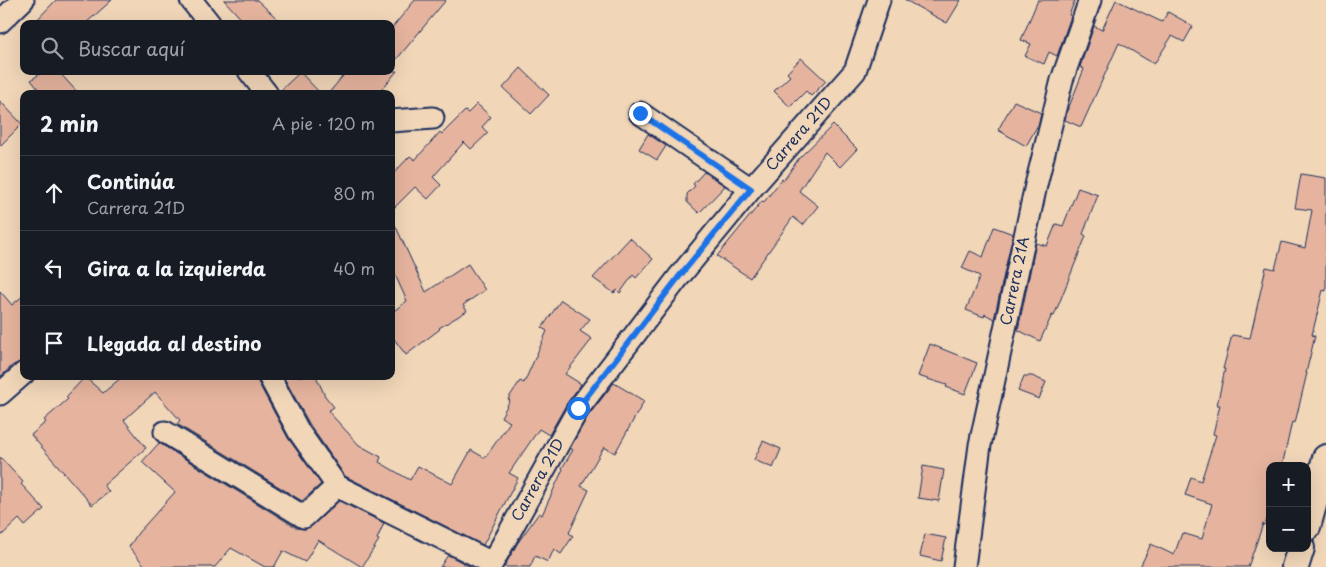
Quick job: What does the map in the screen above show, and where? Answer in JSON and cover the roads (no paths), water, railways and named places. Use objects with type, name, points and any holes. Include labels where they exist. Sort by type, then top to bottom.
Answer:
[{"type":"street","points":[[0,22],[23,0]]},
{"type":"street","points":[[191,0],[207,20]]},
{"type":"street","name":"Carrera 21D","points":[[491,565],[578,408],[678,278],[751,189],[855,71],[879,0]]},
{"type":"street","name":"Carrera 21A","points":[[964,567],[980,445],[1036,185],[1062,80],[1090,0]]},
{"type":"street","points":[[252,75],[264,90]]},
{"type":"street","points":[[640,113],[751,189]]},
{"type":"street","points":[[395,120],[433,118]]},
{"type":"street","points":[[0,394],[20,376]]},
{"type":"street","points":[[271,380],[299,432],[337,486],[491,565]]},
{"type":"street","points":[[165,432],[304,517],[337,486]]},
{"type":"street","points":[[1311,512],[1326,458]]},
{"type":"street","points":[[1295,567],[1300,552]]}]
